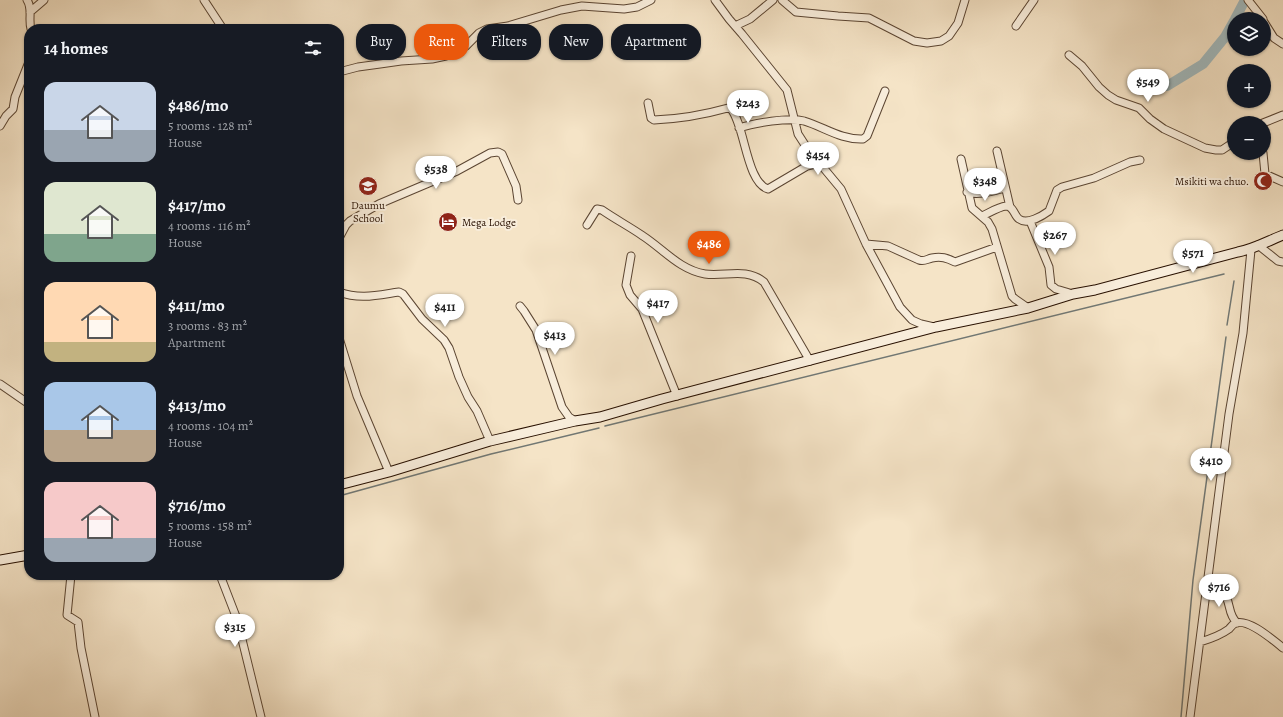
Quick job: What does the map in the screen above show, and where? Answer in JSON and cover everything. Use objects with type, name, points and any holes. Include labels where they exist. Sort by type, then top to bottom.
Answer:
[{"type":"main road","points":[[344,484],[490,442],[575,421],[600,417],[936,328],[1028,308],[1074,294],[1095,290],[1255,248],[1283,235]]},
{"type":"main road","points":[[0,560],[24,556]]},
{"type":"street","points":[[27,0],[30,5],[30,24]]},
{"type":"street","points":[[30,12],[44,0]]},
{"type":"street","points":[[204,0],[220,24]]},
{"type":"street","points":[[344,71],[358,67],[401,61],[432,59],[446,56],[466,46],[479,33],[487,29],[508,26],[561,10],[582,6],[624,9],[637,8],[650,0]]},
{"type":"street","points":[[715,0],[787,90],[793,119],[798,134],[841,189],[866,244],[900,307],[912,320],[936,328]]},
{"type":"street","points":[[735,26],[750,19],[773,0]]},
{"type":"street","points":[[782,0],[796,12],[868,18],[914,41],[927,43],[942,41],[949,36],[958,23],[965,0]]},
{"type":"street","points":[[1016,26],[1034,0]]},
{"type":"street","points":[[1248,0],[1257,12]]},
{"type":"street","points":[[742,34],[750,19]]},
{"type":"street","points":[[1271,33],[1274,38],[1283,44]]},
{"type":"street","points":[[1069,55],[1082,66],[1099,87],[1108,95],[1116,100],[1139,108],[1150,119],[1164,129],[1206,148],[1222,150],[1227,147]]},
{"type":"street","points":[[0,126],[6,116],[13,109],[15,97],[24,74]]},
{"type":"street","points":[[740,128],[793,119],[804,121],[845,138],[863,139],[867,136],[885,91]]},
{"type":"street","points":[[648,103],[651,118],[654,120],[702,115],[728,108],[733,112],[740,128],[747,157],[754,175],[764,188],[768,189],[807,166],[820,163]]},
{"type":"street","points":[[1271,119],[1283,114]]},
{"type":"street","points":[[997,151],[1010,207],[1014,210],[1020,220],[1030,220],[1049,211],[1057,190],[1062,187],[1094,178],[1130,162],[1140,160]]},
{"type":"street","points":[[344,229],[350,221],[379,204],[456,171],[490,153],[498,152],[502,154],[516,186],[518,200]]},
{"type":"street","points":[[961,159],[967,192],[972,208],[988,222],[992,229],[1012,296],[1028,308]]},
{"type":"street","points":[[1264,160],[1265,174],[1283,182]]},
{"type":"street","points":[[967,192],[972,194],[1005,188]]},
{"type":"street","points":[[982,216],[1005,206],[1010,207]]},
{"type":"street","points":[[587,225],[597,209],[602,210],[644,236],[668,256],[695,272],[706,274],[735,272],[760,278],[764,282],[810,361]]},
{"type":"street","points":[[1030,220],[1049,267],[1051,285],[1056,289],[1074,294]]},
{"type":"street","points":[[866,244],[888,246],[919,260],[924,261],[944,257],[954,262],[997,247]]},
{"type":"street","points":[[1190,717],[1230,414],[1255,248],[1278,261],[1283,262]]},
{"type":"street","points":[[631,256],[626,285],[630,295],[642,309],[677,396]]},
{"type":"street","points":[[344,294],[352,296],[369,296],[399,292],[403,294],[422,319],[444,340],[449,348],[459,378],[477,411],[490,442]]},
{"type":"street","points":[[520,306],[536,330],[562,407],[569,417],[575,421]]},
{"type":"street","points":[[344,354],[357,396],[389,472]]},
{"type":"street","points":[[0,384],[24,401]]},
{"type":"street","points":[[71,580],[68,615],[78,622],[81,648],[95,717]]},
{"type":"street","points":[[222,580],[237,619],[261,717]]},
{"type":"street","points":[[1208,583],[1221,591],[1226,597],[1231,618],[1237,623]]},
{"type":"street","points":[[1200,642],[1215,637],[1241,622],[1247,623],[1265,634],[1283,648]]},
{"type":"waterway","points":[[1239,12],[1244,2]]},
{"type":"waterway","points":[[1167,86],[1203,64],[1227,33]]},
{"type":"waterway","points":[[605,426],[1224,274]]},
{"type":"waterway","points":[[1227,325],[1234,281]]},
{"type":"waterway","points":[[1181,717],[1193,580],[1226,337]]},
{"type":"waterway","points":[[344,495],[491,454],[599,428]]},
{"type":"place","name":"Msikiti wa chuo.","points":[[1263,181]]},
{"type":"place","name":"Daumu School","points":[[368,186]]},
{"type":"place","name":"Mega Lodge","points":[[448,222]]}]
